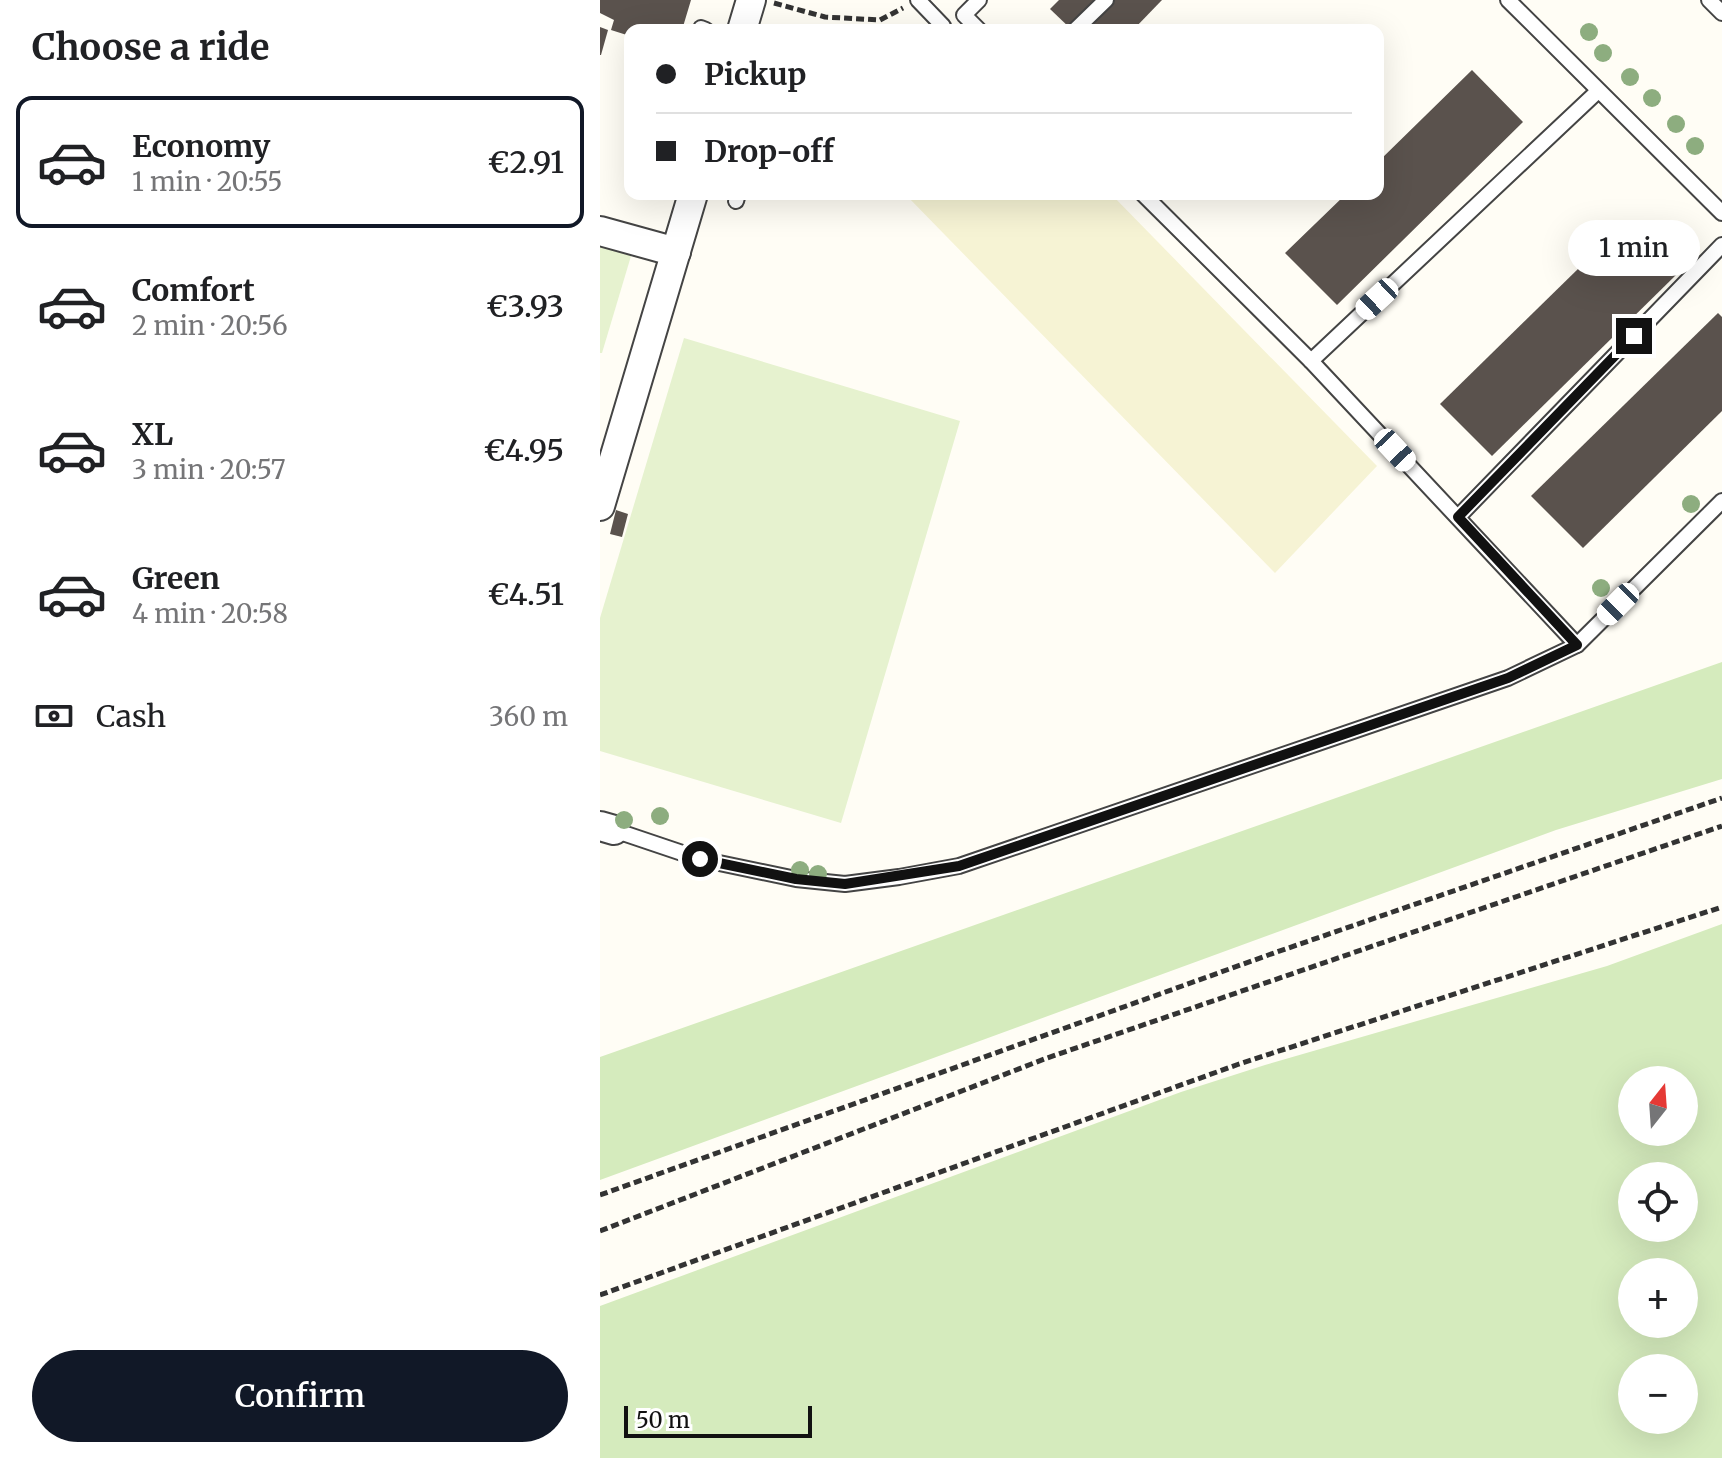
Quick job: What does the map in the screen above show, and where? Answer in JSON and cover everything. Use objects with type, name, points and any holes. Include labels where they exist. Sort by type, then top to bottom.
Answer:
[{"type":"street","points":[[744,24],[751,0]]},
{"type":"street","points":[[600,506],[691,200]]},
{"type":"street","points":[[600,231],[676,252]]},
{"type":"lane","points":[[918,0],[937,24]]},
{"type":"lane","points":[[947,24],[964,15],[979,0]]},
{"type":"lane","points":[[1081,24],[1106,0]]},
{"type":"lane","points":[[1508,0],[1722,213]]},
{"type":"lane","points":[[1709,0],[1722,13]]},
{"type":"lane","points":[[964,15],[973,24]]},
{"type":"lane","points":[[1311,361],[1598,91]]},
{"type":"lane","points":[[1149,200],[1311,361],[1577,645]]},
{"type":"lane","points":[[1458,517],[1722,245]]},
{"type":"lane","points":[[607,828],[700,859],[796,879],[845,884],[959,866],[1508,678],[1577,645],[1722,501]]},
{"type":"path","points":[[763,0],[825,17],[880,20],[918,0]]},
{"type":"path","points":[[600,1195],[1259,959],[1722,798]]},
{"type":"path","points":[[600,1231],[1047,1058],[1722,826]]},
{"type":"path","points":[[600,1295],[1239,1064],[1722,907]]},
{"type":"shaded area","points":[[911,200],[1117,200],[1377,466],[1275,573]]},
{"type":"green space","points":[[600,236],[634,246],[602,353],[600,353]]},
{"type":"green space","points":[[684,338],[960,421],[841,823],[600,751],[600,618]]},
{"type":"green space","points":[[1722,662],[1722,779],[1556,830],[600,1180],[600,1057]]},
{"type":"green space","points":[[1722,924],[1722,1458],[600,1458],[600,1306],[1181,1092],[1607,966]]},
{"type":"building","points":[[600,0],[691,0],[684,24],[624,24],[624,34],[611,30],[614,20],[600,13]]},
{"type":"building","points":[[1059,0],[1162,0],[1139,24],[1066,24],[1050,9]]},
{"type":"building","points":[[600,27],[608,30],[601,55],[600,55]]},
{"type":"building","points":[[1472,70],[1523,122],[1337,305],[1285,253],[1340,200],[1384,200],[1384,156]]},
{"type":"building","points":[[1627,221],[1678,273],[1492,456],[1440,404]]},
{"type":"building","points":[[1718,313],[1722,317],[1722,411],[1583,548],[1531,496]]},
{"type":"building","points":[[616,510],[628,514],[622,537],[610,534]]},
{"type":"route","points":[[700,859],[796,879],[845,884],[959,866],[1508,678],[1577,645],[1458,517],[1634,336]]}]
